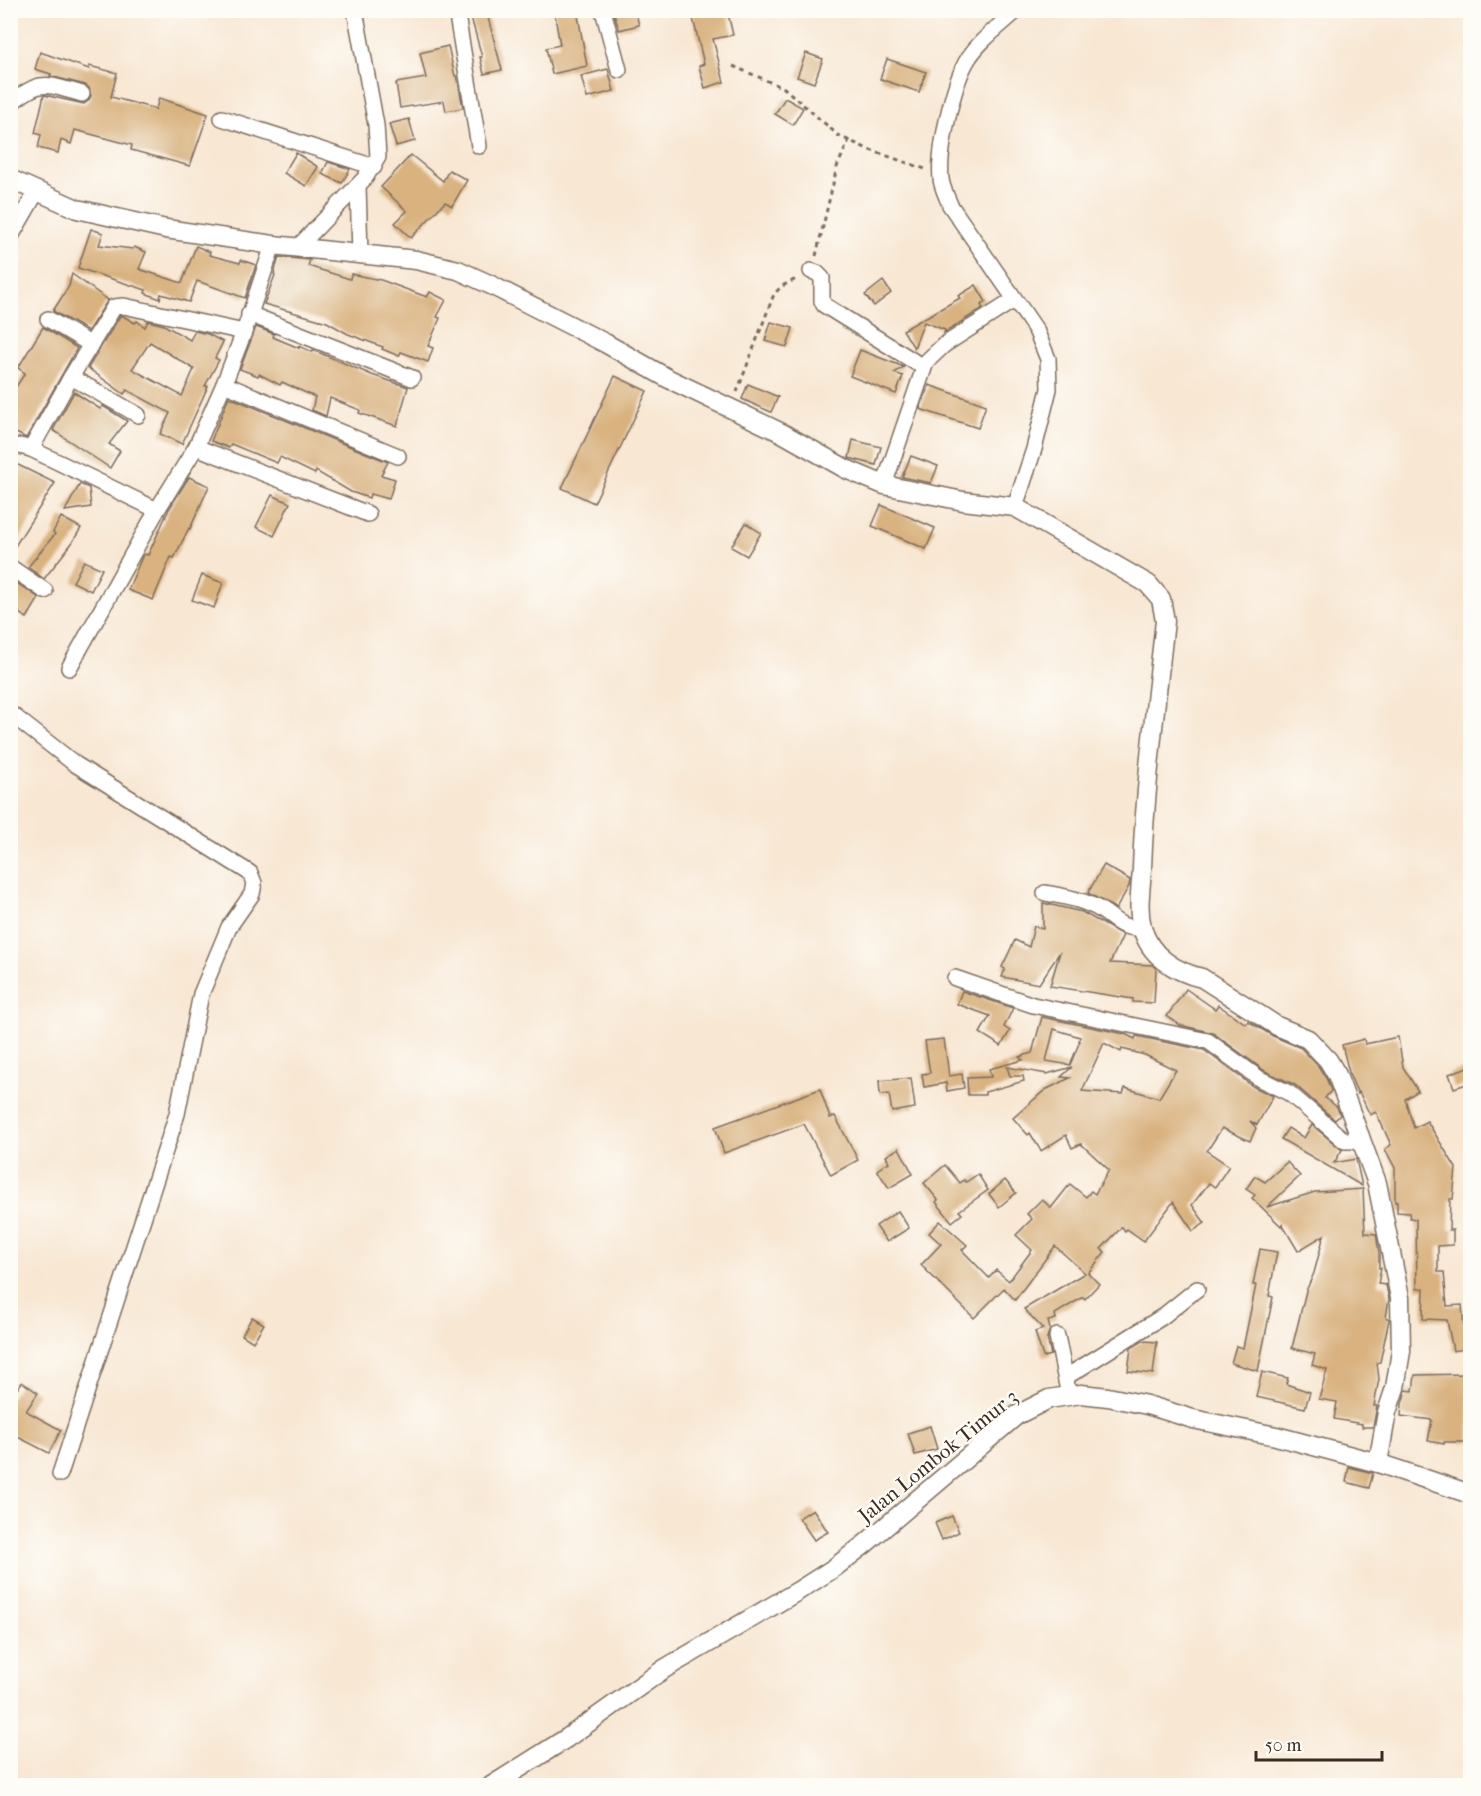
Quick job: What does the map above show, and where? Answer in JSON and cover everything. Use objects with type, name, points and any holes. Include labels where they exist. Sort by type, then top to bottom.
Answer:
[{"type":"street","points":[[298,247],[358,186],[374,167],[378,157],[376,125],[355,10]]},
{"type":"street","points":[[456,10],[479,146]]},
{"type":"street","points":[[603,10],[619,70]]},
{"type":"street","points":[[1015,507],[1044,413],[1050,375],[1043,345],[1036,330],[950,205],[941,182],[940,171],[943,139],[960,74],[980,44],[1017,10]]},
{"type":"street","points":[[10,104],[25,92],[45,84],[82,94]]},
{"type":"street","points":[[222,118],[374,167]]},
{"type":"street","points":[[10,180],[77,209],[166,229],[273,245],[416,260],[458,270],[605,343],[669,379],[782,432],[846,470],[884,485],[963,501],[1015,507],[1148,584],[1156,591],[1164,607],[1164,621],[1143,840],[1139,909],[1142,928],[1152,947],[1166,963],[1188,975],[1202,978],[1277,1026],[1308,1039],[1318,1048],[1337,1076],[1361,1136],[1382,1202],[1400,1298],[1398,1368],[1378,1464]]},
{"type":"street","points":[[358,186],[360,254]]},
{"type":"street","points":[[10,238],[37,191]]},
{"type":"street","points":[[69,668],[157,510],[196,447],[244,332],[273,245]]},
{"type":"street","points":[[811,271],[822,278],[824,305],[923,367]]},
{"type":"street","points":[[884,485],[923,367],[930,357],[944,345],[1014,300]]},
{"type":"street","points":[[31,448],[90,344],[111,310],[119,305],[244,332]]},
{"type":"street","points":[[249,314],[412,378]]},
{"type":"street","points":[[48,319],[90,344]]},
{"type":"street","points":[[71,377],[138,415]]},
{"type":"street","points":[[224,384],[398,456]]},
{"type":"street","points":[[10,448],[20,446],[31,448],[157,510]]},
{"type":"street","points":[[196,447],[368,514]]},
{"type":"street","points":[[10,567],[45,591]]},
{"type":"street","points":[[10,713],[75,764],[250,873],[254,883],[252,894],[229,927],[201,994],[177,1114],[60,1474]]},
{"type":"street","points":[[1045,893],[1093,905],[1122,926],[1142,928]]},
{"type":"street","points":[[955,978],[1033,1005],[1208,1041],[1260,1079],[1288,1093],[1345,1141],[1361,1136]]},
{"type":"street","points":[[1056,1336],[1067,1386],[1197,1289]]},
{"type":"street","name":"Jalan Lombok Timur 3","points":[[491,1785],[567,1738],[664,1668],[834,1568],[865,1545],[1017,1415],[1049,1399],[1067,1386],[1081,1394],[1108,1397],[1193,1419],[1276,1436],[1378,1464],[1470,1494]]},
{"type":"path","points":[[734,66],[784,88],[839,136],[917,168],[940,171]]},
{"type":"path","points":[[730,407],[743,381],[774,294],[782,286],[811,271],[837,167],[849,140]]},
{"type":"building","points":[[469,10],[486,10],[502,70],[484,74],[480,57],[482,57]]},
{"type":"building","points":[[554,10],[577,10],[587,66],[552,74],[546,48],[560,45]]},
{"type":"building","points":[[613,10],[635,10],[639,25],[619,30]]},
{"type":"building","points":[[691,10],[710,10],[710,14],[727,10],[733,35],[713,39],[724,82],[705,88],[699,66],[704,64]]},
{"type":"building","points":[[448,46],[463,108],[446,111],[444,101],[400,108],[396,83],[426,78],[420,53]]},
{"type":"building","points":[[40,52],[89,69],[89,66],[117,73],[111,97],[156,109],[159,98],[208,114],[190,166],[131,150],[132,145],[75,130],[71,144],[61,140],[58,153],[38,148],[41,135],[35,133],[44,95],[84,104],[91,96],[89,88],[85,85],[50,76],[51,74],[35,69]]},
{"type":"building","points":[[806,53],[823,59],[814,83],[797,77]]},
{"type":"building","points":[[887,59],[926,72],[919,92],[880,79]]},
{"type":"building","points":[[608,69],[614,91],[587,98],[581,76]]},
{"type":"building","points":[[785,98],[803,108],[793,125],[775,114]]},
{"type":"building","points":[[409,119],[415,141],[396,146],[389,124]]},
{"type":"building","points":[[296,153],[318,167],[306,186],[284,173]]},
{"type":"building","points":[[411,155],[443,181],[449,170],[467,180],[452,206],[445,202],[411,238],[395,223],[407,211],[381,187]]},
{"type":"building","points":[[328,162],[350,169],[342,183],[322,174]]},
{"type":"building","points":[[91,229],[103,233],[99,245],[133,249],[134,247],[146,252],[139,269],[182,283],[196,246],[210,252],[209,255],[256,265],[245,298],[197,281],[189,302],[161,294],[160,299],[145,293],[146,290],[78,268]]},
{"type":"building","points":[[279,257],[310,260],[308,266],[350,279],[351,274],[381,280],[427,297],[430,292],[446,300],[437,317],[440,318],[428,346],[433,348],[428,362],[401,352],[399,356],[382,349],[383,347],[348,334],[327,322],[264,304]]},
{"type":"building","points":[[72,274],[108,300],[88,331],[53,311],[69,286]]},
{"type":"building","points":[[883,281],[891,293],[874,306],[865,295]]},
{"type":"building","points":[[976,285],[986,302],[981,305],[983,308],[944,333],[945,330],[924,322],[914,348],[903,330],[960,298],[958,296]]},
{"type":"building","points":[[120,316],[135,323],[137,321],[145,327],[148,321],[164,325],[190,340],[195,331],[208,334],[223,342],[215,358],[219,360],[205,386],[208,386],[182,444],[160,434],[170,413],[127,390],[124,394],[88,368]],"holes":[[[150,342],[194,369],[182,396],[132,369]]]},
{"type":"building","points":[[771,322],[793,328],[787,347],[765,341]]},
{"type":"building","points":[[43,327],[77,348],[26,438],[10,430],[10,396],[25,373],[18,368]]},
{"type":"building","points":[[256,327],[299,348],[299,346],[312,352],[313,350],[372,375],[408,387],[397,426],[359,413],[360,410],[330,398],[326,416],[312,410],[315,397],[282,382],[280,385],[259,374],[258,376],[240,369]]},
{"type":"building","points":[[860,350],[904,367],[894,373],[903,376],[896,394],[850,376]]},
{"type":"building","points":[[615,376],[647,391],[594,503],[562,488]]},
{"type":"building","points":[[748,384],[778,397],[771,412],[742,399]]},
{"type":"building","points":[[929,385],[986,405],[978,428],[920,409]]},
{"type":"building","points":[[74,392],[100,409],[103,406],[127,421],[109,444],[120,451],[110,468],[53,430]]},
{"type":"building","points":[[229,397],[388,462],[381,475],[395,479],[389,499],[370,494],[369,498],[351,492],[316,471],[315,474],[280,457],[277,463],[231,444],[229,448],[211,441]]},
{"type":"building","points":[[853,440],[881,447],[876,465],[849,458]]},
{"type":"building","points":[[911,456],[938,466],[931,483],[902,477]]},
{"type":"building","points":[[10,461],[55,483],[10,554]]},
{"type":"building","points":[[189,477],[209,486],[190,529],[174,558],[171,557],[153,600],[128,590],[142,557],[144,554],[148,555],[169,509]]},
{"type":"building","points":[[80,484],[89,488],[91,507],[65,511]]},
{"type":"building","points":[[272,495],[290,503],[274,536],[256,527]]},
{"type":"building","points":[[881,505],[935,528],[926,549],[872,526]]},
{"type":"building","points":[[61,517],[81,528],[44,579],[28,567],[55,534],[53,532]]},
{"type":"building","points":[[746,523],[761,533],[747,556],[731,547]]},
{"type":"building","points":[[84,561],[102,569],[91,591],[73,582]]},
{"type":"building","points":[[202,575],[223,583],[214,608],[192,600]]},
{"type":"building","points":[[15,582],[39,598],[27,618],[10,608],[10,588]]},
{"type":"building","points":[[1104,865],[1130,880],[1116,909],[1088,893]]},
{"type":"building","points":[[1043,903],[1082,912],[1123,935],[1110,963],[1153,965],[1156,969],[1154,1003],[1133,1002],[1133,999],[1050,986],[1060,952],[1039,984],[1002,977],[1005,969],[1002,967],[1015,940],[1029,947],[1034,926],[1043,929]]},
{"type":"building","points":[[1186,989],[1215,1009],[1218,1005],[1246,1024],[1248,1021],[1273,1036],[1301,1048],[1319,1067],[1327,1080],[1331,1091],[1325,1098],[1337,1107],[1340,1115],[1335,1120],[1295,1085],[1265,1071],[1213,1033],[1180,1025],[1167,1016]]},
{"type":"building","points":[[962,991],[1013,1008],[1004,1027],[1010,1031],[1001,1046],[980,1033],[990,1016],[957,1004]]},
{"type":"building","points":[[1042,1017],[1125,1034],[1135,1039],[1136,1036],[1204,1050],[1254,1087],[1273,1096],[1257,1125],[1250,1121],[1256,1128],[1250,1141],[1222,1128],[1207,1151],[1229,1166],[1215,1187],[1209,1183],[1192,1205],[1205,1223],[1193,1231],[1173,1202],[1144,1241],[1122,1227],[1101,1249],[1105,1252],[1088,1273],[1099,1284],[1085,1299],[1083,1297],[1055,1314],[1056,1319],[1048,1321],[1050,1329],[1047,1338],[1051,1355],[1043,1357],[1035,1332],[1043,1329],[1024,1309],[1085,1273],[1055,1246],[1015,1300],[1004,1288],[974,1318],[921,1265],[941,1244],[929,1233],[940,1221],[967,1245],[962,1250],[989,1278],[996,1270],[1009,1281],[1032,1250],[1016,1235],[1032,1219],[1027,1214],[1042,1199],[1051,1208],[1070,1184],[1086,1197],[1091,1191],[1095,1194],[1109,1170],[1081,1144],[1072,1148],[1066,1135],[1041,1151],[1030,1133],[1028,1135],[1013,1118],[1045,1090],[1070,1078],[1061,1077],[1072,1067],[1047,1074],[1007,1067],[1010,1076],[1023,1076],[1024,1081],[985,1092],[985,1095],[968,1095],[967,1078],[991,1077],[989,1069],[1023,1060],[1019,1057],[1032,1053]],"holes":[[[1054,1029],[1080,1037],[1070,1065],[1046,1061]],[[1104,1043],[1121,1052],[1122,1049],[1145,1055],[1176,1070],[1159,1098],[1125,1088],[1123,1094],[1082,1091]]]},
{"type":"building","points":[[1398,1037],[1403,1067],[1418,1091],[1405,1099],[1414,1128],[1427,1121],[1456,1168],[1453,1199],[1450,1199],[1449,1230],[1453,1230],[1453,1245],[1438,1246],[1438,1272],[1444,1272],[1447,1306],[1462,1305],[1464,1329],[1470,1328],[1470,1348],[1453,1351],[1447,1320],[1423,1319],[1424,1288],[1417,1289],[1416,1219],[1410,1218],[1409,1213],[1397,1212],[1395,1168],[1385,1149],[1391,1145],[1376,1112],[1370,1115],[1359,1092],[1358,1094],[1350,1076],[1342,1045],[1364,1039],[1365,1044]]},
{"type":"building","points":[[944,1039],[949,1076],[962,1074],[964,1088],[947,1091],[946,1083],[924,1087],[922,1074],[930,1073],[925,1041]]},
{"type":"building","points":[[1470,1066],[1470,1083],[1454,1088],[1449,1074]]},
{"type":"building","points":[[911,1078],[915,1108],[892,1112],[889,1094],[880,1095],[879,1081]]},
{"type":"building","points":[[820,1089],[830,1118],[835,1116],[858,1160],[831,1175],[804,1124],[724,1153],[715,1127]]},
{"type":"building","points":[[1312,1125],[1342,1150],[1334,1163],[1356,1159],[1362,1186],[1281,1139],[1288,1128],[1304,1138]]},
{"type":"building","points":[[899,1148],[913,1174],[889,1188],[877,1170],[889,1162],[886,1156]]},
{"type":"building","points":[[1287,1162],[1300,1176],[1267,1207],[1315,1192],[1363,1189],[1365,1233],[1376,1234],[1379,1268],[1381,1268],[1378,1284],[1386,1285],[1389,1299],[1386,1318],[1389,1320],[1380,1362],[1377,1363],[1379,1379],[1373,1427],[1362,1427],[1362,1424],[1334,1419],[1337,1402],[1319,1399],[1327,1370],[1312,1365],[1315,1354],[1292,1348],[1306,1291],[1314,1273],[1324,1235],[1298,1251],[1282,1224],[1281,1226],[1252,1198],[1255,1195],[1246,1189],[1255,1176],[1265,1182]]},
{"type":"building","points":[[945,1165],[960,1183],[978,1174],[988,1190],[959,1211],[962,1214],[952,1222],[924,1183]]},
{"type":"building","points":[[1005,1180],[1016,1193],[999,1207],[989,1194]]},
{"type":"building","points":[[898,1211],[909,1228],[887,1242],[876,1226]]},
{"type":"building","points":[[1260,1249],[1277,1252],[1269,1296],[1273,1297],[1258,1371],[1231,1363],[1236,1346],[1243,1348],[1256,1285],[1253,1285]]},
{"type":"building","points":[[252,1317],[264,1324],[253,1342],[242,1335]]},
{"type":"building","points":[[1143,1341],[1157,1342],[1153,1374],[1128,1371],[1131,1348]]},
{"type":"building","points":[[1262,1372],[1288,1378],[1286,1384],[1310,1392],[1305,1408],[1256,1397]]},
{"type":"building","points":[[1470,1374],[1469,1442],[1444,1442],[1444,1444],[1428,1441],[1432,1420],[1401,1416],[1406,1390],[1413,1391],[1415,1375]]},
{"type":"building","points":[[22,1382],[38,1393],[26,1411],[61,1430],[49,1453],[10,1433],[10,1399]]},
{"type":"building","points":[[930,1426],[937,1449],[915,1455],[908,1433]]},
{"type":"building","points":[[1349,1467],[1373,1473],[1369,1488],[1346,1482]]},
{"type":"building","points":[[813,1509],[828,1532],[814,1540],[799,1518]]},
{"type":"building","points":[[952,1516],[959,1532],[942,1540],[935,1523]]}]
